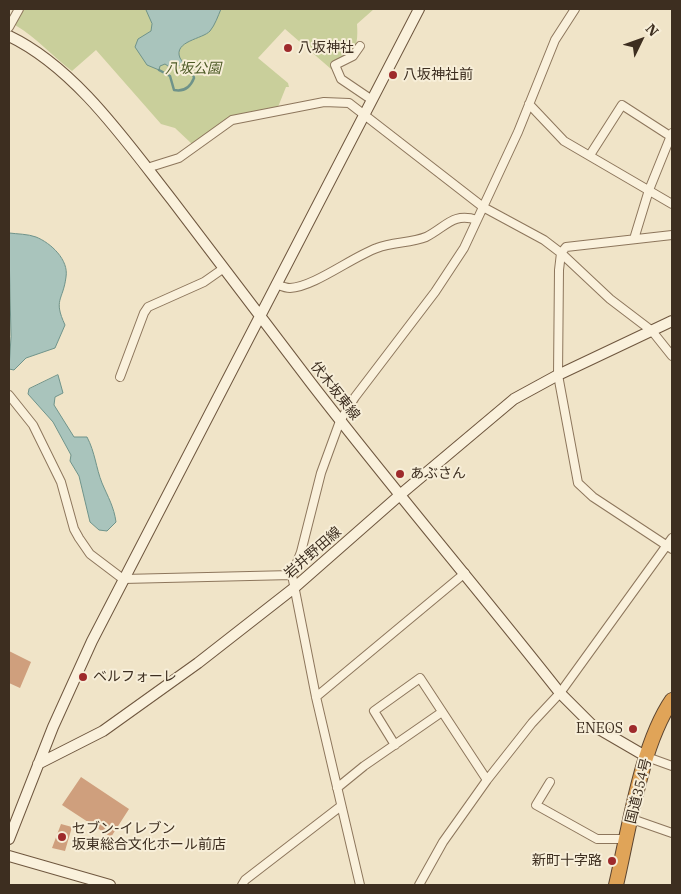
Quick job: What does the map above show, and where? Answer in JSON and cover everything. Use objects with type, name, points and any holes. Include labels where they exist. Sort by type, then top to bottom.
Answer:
[{"type":"highway","name":"国道354号","points":[[616,885],[646,757],[659,723],[672,700]]},
{"type":"main road","points":[[9,839],[69,690],[123,579],[419,9]]},
{"type":"main road","name":"伏木坂東線","points":[[9,36],[23,43],[61,71],[147,168],[340,421],[465,573],[560,693],[592,725],[646,757]]},
{"type":"main road","name":"岩井野田線","points":[[38,764],[103,731],[124,717],[294,588],[507,404],[558,374],[672,321]]},
{"type":"main road","points":[[9,856],[110,885]]},
{"type":"street","points":[[9,27],[19,9]]},
{"type":"street","points":[[360,885],[316,697],[292,575],[321,473],[340,421],[355,397],[450,270],[484,207],[555,40],[575,9]]},
{"type":"street","points":[[360,46],[353,56],[335,65],[341,79],[372,100]]},
{"type":"street","points":[[147,168],[179,158],[232,120],[324,102],[349,103],[484,207],[544,240],[561,253],[610,299],[652,330],[672,356]]},
{"type":"street","points":[[529,104],[564,140],[672,204]]},
{"type":"street","points":[[590,155],[622,105],[671,135],[649,190],[634,239]]},
{"type":"street","points":[[276,284],[288,288],[303,285],[376,248],[423,238],[462,216],[477,220]]},
{"type":"street","points":[[670,547],[593,497],[578,483],[558,374],[557,316],[561,253],[566,246],[672,235]]},
{"type":"street","points":[[120,377],[148,307],[204,282],[224,268]]},
{"type":"street","points":[[9,395],[33,425],[57,474],[79,538],[90,554],[123,579],[292,575]]},
{"type":"street","points":[[420,885],[444,842],[488,780],[532,723],[560,693],[670,547],[672,538]]},
{"type":"street","points":[[316,697],[465,573]]},
{"type":"street","points":[[395,745],[374,711],[420,678],[488,780]]},
{"type":"street","points":[[337,788],[442,712]]},
{"type":"street","points":[[646,757],[672,766]]},
{"type":"street","points":[[550,782],[536,805],[597,839],[627,839]]},
{"type":"street","points":[[242,885],[245,880],[341,806]]},
{"type":"street","points":[[632,819],[672,833]]},
{"type":"green space","name":"八坂公園","points":[[24,9],[374,9],[357,24],[357,41],[353,51],[331,69],[285,29],[258,58],[288,83],[289,87],[286,87],[278,107],[228,118],[192,144],[175,128],[161,124],[96,50],[72,71],[15,25]]},
{"type":"water","points":[[146,9],[221,9],[210,31],[181,48],[179,52],[180,58],[184,64],[171,68],[165,64],[160,66],[159,70],[147,65],[135,47],[138,39],[151,31],[152,24]]},
{"type":"water","points":[[9,233],[33,236],[47,243],[62,258],[66,271],[65,285],[59,305],[65,325],[55,348],[26,358],[14,370],[9,369],[11,337]]},
{"type":"water","points":[[58,375],[63,393],[55,397],[54,405],[74,437],[87,437],[90,443],[116,522],[107,531],[99,530],[90,522],[79,476],[70,461],[71,455],[53,422],[28,394],[29,389]]},
{"type":"building","points":[[9,651],[31,662],[20,688],[9,683]]},
{"type":"building","points":[[81,777],[129,809],[111,837],[62,805]]},
{"type":"building","points":[[61,824],[72,827],[65,851],[52,848]]},
{"type":"waterway","points":[[159,70],[170,76],[174,90],[184,90],[189,87],[194,78],[191,67],[184,64]]},
{"type":"place","name":"八坂神社","points":[[288,48]]},
{"type":"place","name":"八坂神社前","points":[[393,75]]},
{"type":"place","name":"あぶさん","points":[[400,474]]},
{"type":"place","name":"ベルフォーレ","points":[[83,677]]},
{"type":"place","name":"ENEOS","points":[[633,729]]},
{"type":"place","name":"セブン-イレブン 坂東総合文化ホール前店","points":[[62,837]]},
{"type":"place","name":"新町十字路","points":[[612,861]]}]
